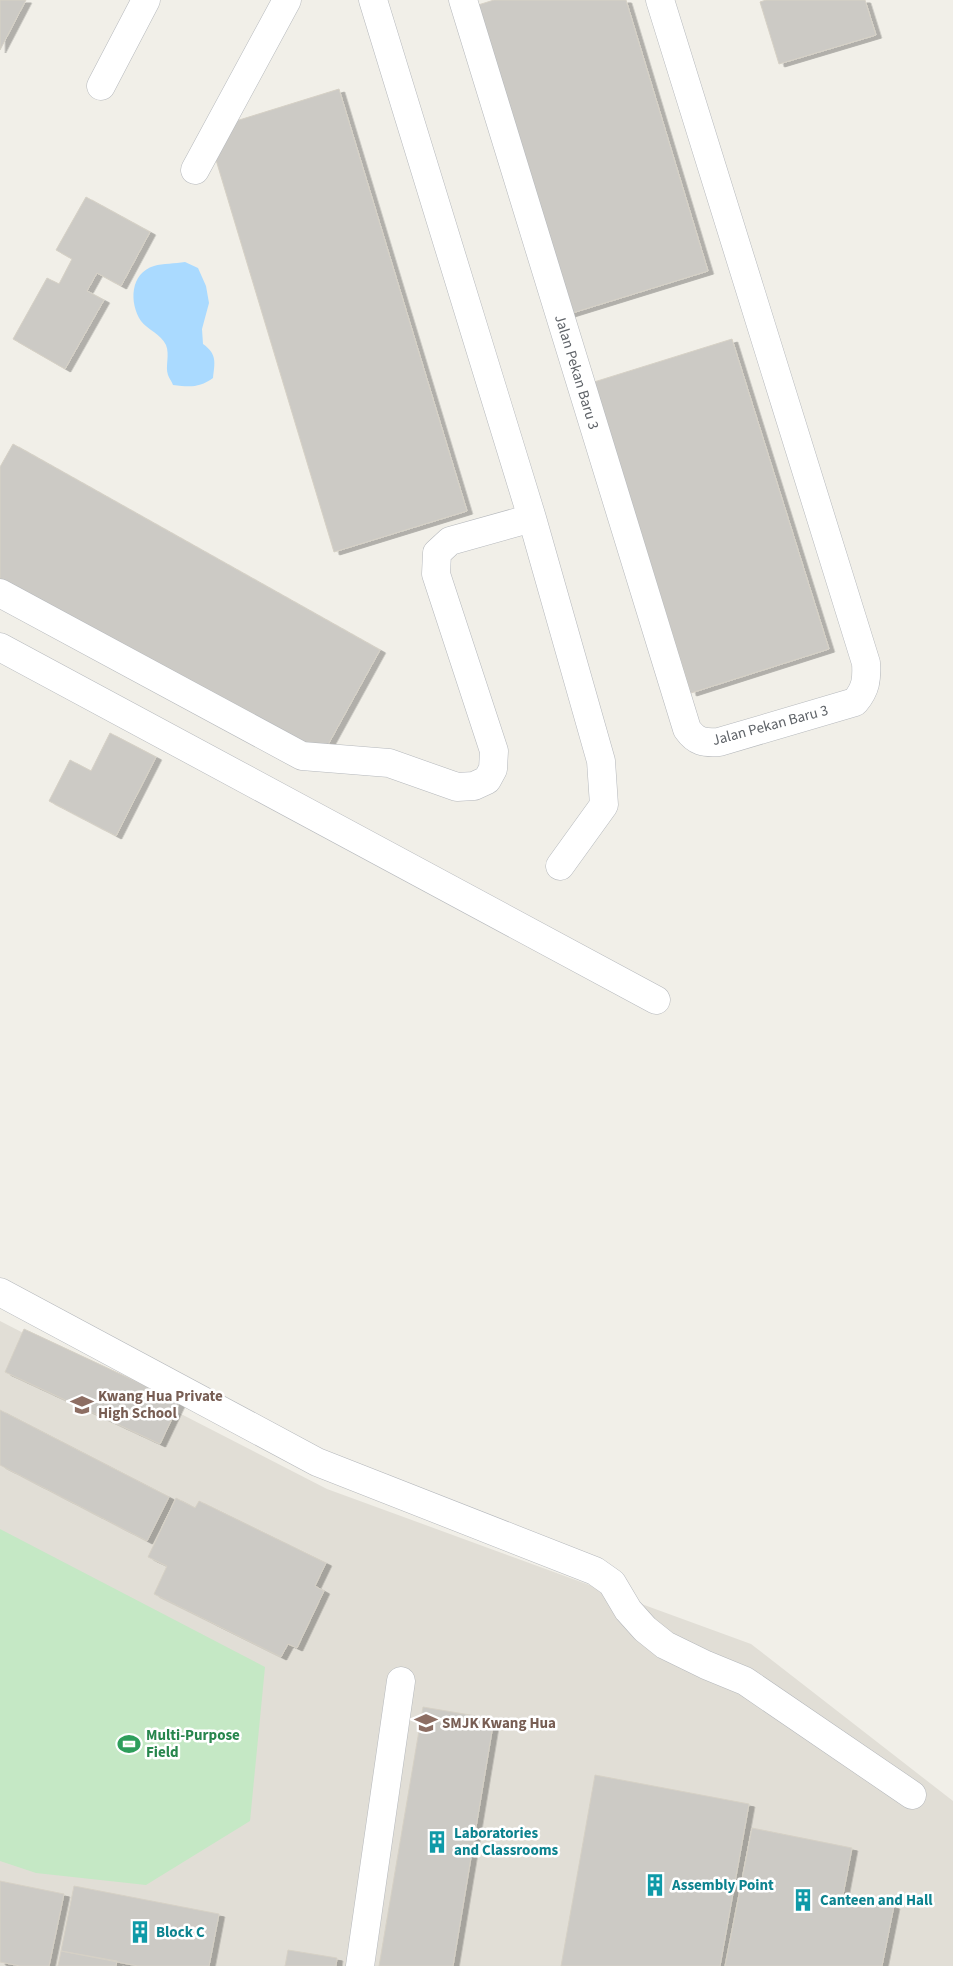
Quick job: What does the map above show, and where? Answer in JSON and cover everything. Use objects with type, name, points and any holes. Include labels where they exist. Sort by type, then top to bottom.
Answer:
[{"type":"street","points":[[101,86],[146,0]]},
{"type":"street","points":[[195,170],[287,0]]},
{"type":"street","points":[[373,0],[532,518],[601,762],[604,805],[560,866]]},
{"type":"street","name":"Jalan Pekan Baru 3","points":[[462,0],[687,729],[694,739],[704,743],[719,742],[855,702],[864,691],[867,671],[660,0]]},
{"type":"street","points":[[0,593],[302,756],[389,763],[457,787],[474,786],[487,780],[493,769],[494,751],[436,574],[437,553],[450,541],[532,518]]},
{"type":"street","points":[[0,647],[656,1000]]},
{"type":"street","points":[[0,1292],[317,1462],[595,1571],[612,1583],[628,1610],[645,1629],[665,1645],[745,1681],[912,1795]]},
{"type":"street","points":[[360,1966],[401,1681]]},
{"type":"shaded area","name":"SMJK Kwang Hua","points":[[0,1321],[327,1489],[751,1644],[953,1801],[953,1966],[0,1966]]},
{"type":"green space","name":"Multi-Purpose Field","points":[[0,1529],[265,1667],[250,1821],[146,1885],[36,1873],[0,1861]]},
{"type":"water","points":[[185,262],[198,268],[206,286],[209,303],[202,329],[203,344],[211,351],[214,359],[213,378],[203,384],[189,386],[173,385],[167,372],[168,353],[166,345],[161,338],[141,321],[137,314],[134,298],[136,282],[146,270],[158,265]]},
{"type":"building","points":[[0,0],[26,0],[0,50]]},
{"type":"building","points":[[494,0],[626,0],[708,271],[569,314],[475,6]]},
{"type":"building","points":[[766,0],[865,0],[876,35],[779,64],[760,2]]},
{"type":"building","points":[[339,89],[467,511],[334,552],[207,130]]},
{"type":"building","points":[[86,197],[150,232],[121,286],[97,273],[87,291],[104,300],[65,369],[13,339],[47,278],[59,284],[72,259],[56,250]]},
{"type":"building","points":[[732,339],[829,649],[691,693],[594,382]]},
{"type":"building","points":[[13,444],[380,650],[318,763],[0,584],[0,467]]},
{"type":"building","points":[[110,733],[156,757],[116,836],[49,801],[70,760],[91,771]]},
{"type":"building","points":[[24,1329],[180,1402],[160,1444],[5,1372]]},
{"type":"building","points":[[0,1410],[169,1497],[147,1541],[0,1465]]},
{"type":"building","points":[[176,1498],[195,1508],[199,1501],[326,1563],[315,1586],[324,1591],[297,1648],[288,1644],[281,1657],[154,1594],[167,1566],[148,1557]]},
{"type":"building","name":"Laboratories and Classrooms","points":[[423,1707],[494,1719],[453,1966],[379,1966]]},
{"type":"building","name":"Assembly Point","points":[[595,1775],[749,1804],[720,1966],[561,1966]]},
{"type":"building","name":"Canteen and Hall","points":[[752,1828],[852,1848],[843,1895],[894,1906],[882,1966],[725,1966]]},
{"type":"building","points":[[0,1881],[64,1894],[49,1966],[20,1966],[0,1962]]},
{"type":"building","name":"Block C","points":[[74,1886],[219,1914],[209,1966],[138,1966],[61,1951]]},
{"type":"building","points":[[288,1950],[337,1958],[336,1966],[285,1966]]},
{"type":"building","points":[[61,1951],[117,1961],[116,1966],[58,1966]]},
{"type":"place","name":"Kwang Hua Private High School","points":[[82,1405]]},
{"type":"place","name":"SMJK Kwang Hua","points":[[426,1723]]},
{"type":"place","name":"Multi-Purpose Field","points":[[129,1744]]},
{"type":"place","name":"Laboratories and Classrooms","points":[[437,1842]]},
{"type":"place","name":"Assembly Point","points":[[655,1885]]},
{"type":"place","name":"Canteen and Hall","points":[[803,1900]]},
{"type":"place","name":"Block C","points":[[140,1932]]}]
